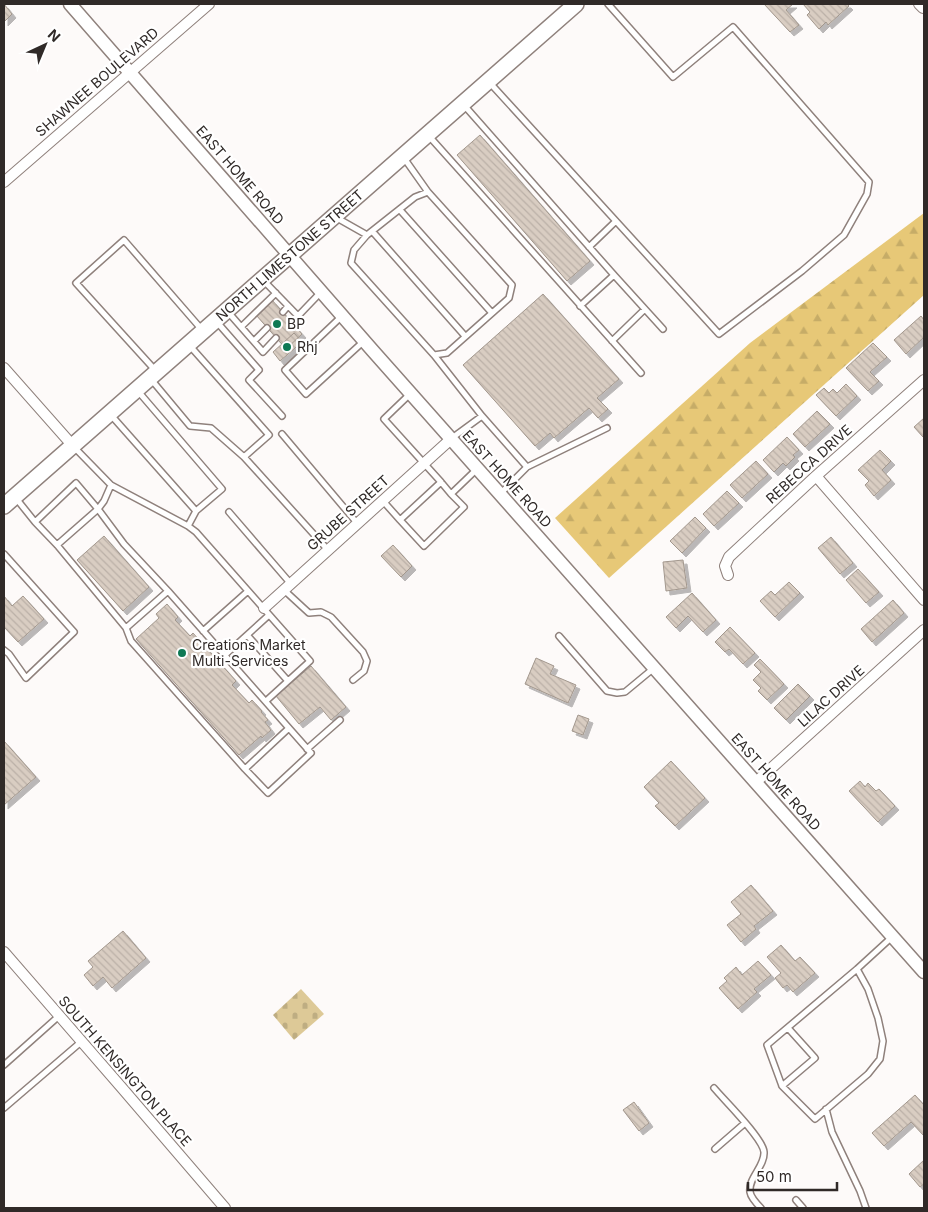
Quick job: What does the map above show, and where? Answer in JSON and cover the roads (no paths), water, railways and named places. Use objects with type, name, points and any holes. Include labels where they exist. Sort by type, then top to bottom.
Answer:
[{"type":"main road","name":"NORTH LIMESTONE STREET","points":[[9,501],[576,4]]},
{"type":"street","name":"EAST HOME ROAD","points":[[70,4],[364,341],[924,972]]},
{"type":"street","name":"SHAWNEE BOULEVARD","points":[[4,182],[209,4]]},
{"type":"street","points":[[4,368],[73,446]]},
{"type":"street","name":"REBECCA DRIVE","points":[[728,575],[725,566],[728,557],[924,380]]},
{"type":"street","name":"GRUBE STREET","points":[[266,612],[287,587],[451,439]]},
{"type":"street","points":[[816,476],[924,600]]},
{"type":"street","name":"LILAC DRIVE","points":[[756,782],[924,630]]},
{"type":"street","name":"SOUTH KENSINGTON PLACE","points":[[4,952],[225,1208]]},
{"type":"lane","points":[[488,81],[719,334],[802,271],[844,235],[867,194],[869,182],[733,27],[673,77],[608,4]]},
{"type":"lane","points":[[463,104],[663,329]]},
{"type":"lane","points":[[428,135],[641,373]]},
{"type":"lane","points":[[403,156],[428,192],[512,285],[509,298],[447,353],[434,355]]},
{"type":"lane","points":[[428,192],[416,197],[372,230],[354,250],[351,263],[434,355],[482,416],[527,467]]},
{"type":"lane","points":[[400,210],[492,313]]},
{"type":"lane","points":[[334,216],[367,235]]},
{"type":"lane","points":[[589,247],[616,221]]},
{"type":"lane","points":[[372,230],[466,336]]},
{"type":"lane","points":[[203,331],[124,240],[76,283],[154,375],[190,426],[211,428],[244,457],[328,550]]},
{"type":"lane","points":[[580,306],[614,275]]},
{"type":"lane","points":[[263,279],[298,316]]},
{"type":"lane","points":[[292,322],[321,292]]},
{"type":"lane","points":[[241,327],[276,293]]},
{"type":"lane","points":[[283,312],[288,306]]},
{"type":"lane","points":[[612,341],[645,309]]},
{"type":"lane","points":[[227,311],[263,352],[276,338]]},
{"type":"lane","points":[[342,316],[285,370],[306,394],[364,341]]},
{"type":"lane","points":[[216,321],[259,370],[249,380],[282,416]]},
{"type":"lane","points":[[254,341],[268,328]]},
{"type":"lane","points":[[188,344],[269,435],[244,457]]},
{"type":"lane","points":[[136,390],[222,489],[196,511],[188,526]]},
{"type":"lane","points":[[383,500],[424,546],[464,507],[384,419],[411,393]]},
{"type":"lane","points":[[109,414],[196,511]]},
{"type":"lane","points":[[451,439],[482,416]]},
{"type":"lane","points":[[500,494],[527,467],[607,428]]},
{"type":"lane","points":[[282,434],[357,524]]},
{"type":"lane","points":[[73,446],[111,485],[196,532],[310,662],[266,701]]},
{"type":"lane","points":[[451,494],[478,469]]},
{"type":"lane","points":[[400,520],[441,482]]},
{"type":"lane","points":[[9,501],[35,522],[58,545],[126,628],[131,641],[268,793],[311,752],[124,544],[76,483],[35,522]]},
{"type":"lane","points":[[58,545],[98,509],[111,485]]},
{"type":"lane","points":[[229,512],[309,613],[321,612],[331,617],[363,652],[367,661],[364,671],[353,680]]},
{"type":"lane","points":[[4,554],[74,632],[26,678],[4,650]]},
{"type":"lane","points":[[126,628],[168,591]]},
{"type":"lane","points":[[203,631],[248,591]]},
{"type":"lane","points":[[225,655],[247,635],[266,612]]},
{"type":"lane","points":[[247,635],[288,681]]},
{"type":"lane","points":[[559,636],[607,691],[625,692],[654,668]]},
{"type":"lane","points":[[307,749],[340,720]]},
{"type":"lane","points":[[245,769],[289,728]]},
{"type":"lane","points":[[857,970],[868,989],[878,1018],[883,1041],[880,1059],[868,1074],[815,1119],[782,1086],[767,1045],[857,970],[893,937]]},
{"type":"lane","points":[[4,1066],[59,1016]]},
{"type":"lane","points":[[782,1086],[815,1058],[788,1028]]},
{"type":"lane","points":[[4,1108],[82,1042]]},
{"type":"lane","points":[[714,1088],[757,1136],[764,1150],[764,1161],[751,1184],[750,1192],[754,1201],[761,1208]]},
{"type":"lane","points":[[826,1109],[832,1132],[866,1208]]},
{"type":"lane","points":[[715,1149],[745,1123]]},
{"type":"lane","points":[[796,1200],[804,1208]]},
{"type":"place","name":"BP","points":[[277,324]]},
{"type":"place","name":"Rhj","points":[[287,347]]},
{"type":"place","name":"Creations Market Multi-Services","points":[[182,653]]}]
